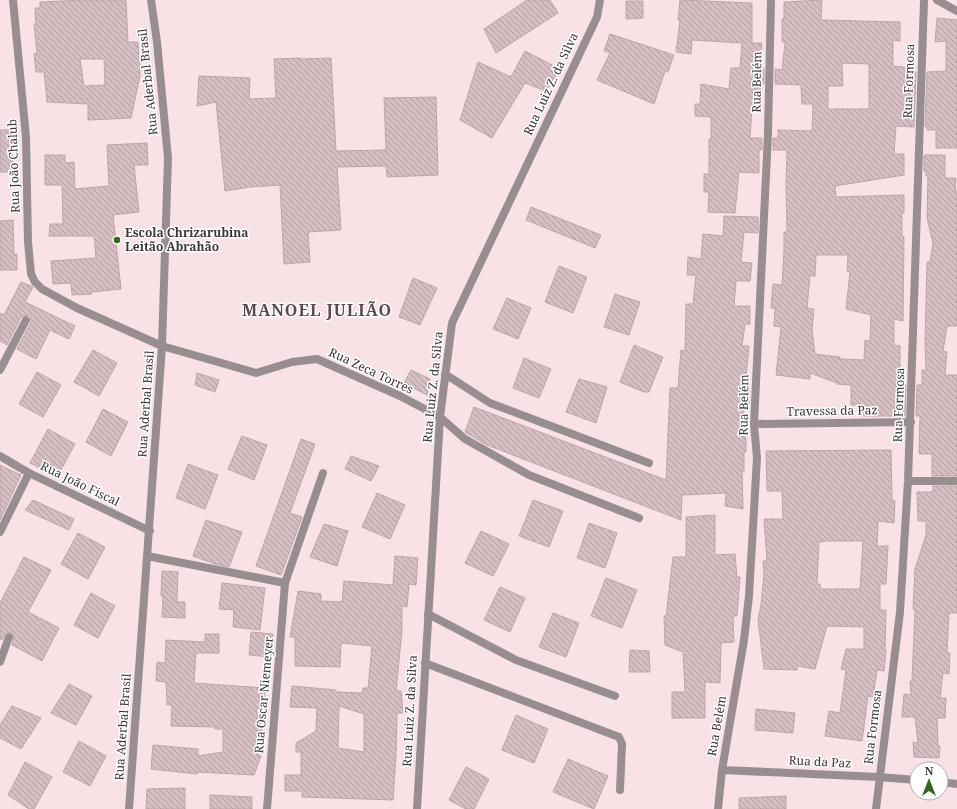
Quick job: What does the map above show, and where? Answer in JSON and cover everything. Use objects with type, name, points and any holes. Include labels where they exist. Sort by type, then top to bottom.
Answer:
[{"type":"street","name":"Rua João Chalub","points":[[13,0],[26,137],[28,242],[31,274],[35,282],[42,289],[77,308]]},
{"type":"street","name":"Rua Aderbal Brasil","points":[[129,809],[162,346],[168,158],[157,42],[151,0]]},
{"type":"street","name":"Rua Luiz Z. da Silva","points":[[417,809],[440,417],[452,323],[597,17],[600,0]]},
{"type":"street","name":"Rua Belém","points":[[718,809],[722,770],[744,640],[749,596],[757,458],[754,424],[768,134],[771,0]]},
{"type":"street","name":"Rua Formosa","points":[[876,809],[900,612],[908,481],[924,0]]},
{"type":"street","points":[[937,0],[957,11]]},
{"type":"street","name":"Rua Zeca Torres","points":[[77,308],[162,346],[256,373],[292,362],[317,359],[400,396],[440,417],[465,439],[530,475],[639,518]]},
{"type":"street","points":[[0,370],[26,320]]},
{"type":"street","points":[[445,374],[490,403],[649,463]]},
{"type":"street","name":"Travessa da Paz","points":[[754,424],[911,422]]},
{"type":"street","name":"Rua João Fiscal","points":[[0,456],[29,473],[150,531]]},
{"type":"street","points":[[0,532],[29,473]]},
{"type":"street","name":"Rua Oscar Niemeyer","points":[[267,809],[285,583],[323,473]]},
{"type":"street","points":[[908,481],[957,481]]},
{"type":"street","points":[[146,556],[285,583]]},
{"type":"street","points":[[428,614],[516,660],[616,696]]},
{"type":"street","points":[[0,662],[9,637]]},
{"type":"street","points":[[425,664],[619,737],[622,744],[620,790]]},
{"type":"street","name":"Rua da Paz","points":[[722,770],[909,779]]},
{"type":"building","points":[[126,0],[128,42],[138,42],[140,62],[140,76],[131,118],[88,120],[88,104],[47,102],[44,72],[36,72],[34,54],[37,53],[34,24],[36,24],[35,8],[40,8],[40,2]],"holes":[[[80,59],[104,59],[105,85],[84,86]]]},
{"type":"building","points":[[527,0],[550,0],[558,13],[496,53],[484,29]]},
{"type":"building","points":[[680,0],[752,3],[752,43],[762,43],[760,69],[764,69],[764,84],[761,84],[761,89],[756,89],[758,108],[752,107],[750,138],[762,138],[762,150],[759,150],[759,173],[739,172],[735,213],[708,212],[709,192],[704,192],[704,174],[709,174],[709,139],[711,139],[711,117],[695,116],[695,104],[700,104],[701,84],[729,89],[731,68],[740,68],[742,43],[692,40],[691,54],[676,52],[680,20],[678,20]]},
{"type":"building","points":[[822,0],[821,20],[900,22],[900,41],[893,40],[893,66],[913,68],[913,72],[916,72],[914,127],[896,126],[894,154],[904,154],[904,175],[835,186],[836,197],[904,195],[904,213],[902,213],[902,236],[904,237],[903,321],[894,319],[894,345],[900,346],[900,385],[906,385],[905,416],[863,416],[863,405],[851,405],[851,385],[837,384],[810,373],[810,379],[776,375],[781,327],[774,326],[775,308],[771,308],[773,284],[782,285],[784,232],[787,232],[787,150],[773,150],[773,138],[778,138],[778,130],[812,131],[813,104],[802,104],[801,85],[775,84],[775,69],[782,70],[785,42],[782,42],[784,2]],"holes":[[[842,63],[869,64],[869,109],[828,109],[828,86],[843,86]],[[816,255],[848,255],[847,271],[850,272],[846,309],[871,315],[870,341],[865,340],[864,360],[840,359],[840,357],[815,354],[812,330],[814,309],[807,308],[810,276],[815,276]]]},
{"type":"building","points":[[626,1],[643,1],[643,18],[626,19]]},
{"type":"building","points":[[937,18],[957,20],[957,148],[936,148],[936,130],[927,130],[927,127],[925,127],[927,72],[946,71],[946,41],[935,42]]},
{"type":"building","points":[[610,34],[674,55],[668,72],[665,71],[654,104],[597,80],[610,53],[604,51]]},
{"type":"building","points":[[525,51],[560,69],[546,91],[525,83],[492,138],[460,120],[478,62],[511,77]]},
{"type":"building","points":[[331,58],[336,151],[386,150],[384,98],[436,97],[438,175],[387,177],[386,166],[337,167],[341,230],[308,232],[310,262],[284,264],[280,185],[250,187],[225,191],[216,102],[197,106],[199,76],[250,78],[249,99],[276,98],[274,59]]},
{"type":"building","points":[[0,130],[11,130],[13,172],[0,172]]},
{"type":"building","points":[[147,143],[148,165],[134,165],[139,212],[113,215],[121,289],[91,292],[92,294],[72,295],[71,283],[53,284],[51,261],[96,258],[94,236],[49,236],[50,224],[63,224],[62,185],[45,185],[45,155],[65,155],[65,163],[74,162],[75,189],[109,186],[107,145]]},
{"type":"building","points":[[924,155],[945,155],[945,178],[956,178],[957,326],[947,326],[943,351],[947,352],[945,375],[957,375],[957,476],[932,476],[932,454],[919,454],[920,416],[916,416],[917,385],[922,385],[922,370],[926,370],[925,341],[927,262],[930,262],[933,243],[927,218],[928,176],[926,176],[926,171],[924,171]]},
{"type":"building","points":[[531,207],[601,235],[595,248],[526,220]]},
{"type":"building","points":[[724,216],[758,217],[758,233],[744,232],[741,262],[752,263],[750,281],[736,281],[734,306],[750,306],[750,324],[745,324],[742,346],[749,346],[745,387],[749,387],[749,404],[744,404],[743,430],[746,430],[746,452],[744,452],[744,471],[742,471],[743,509],[725,506],[726,493],[682,495],[681,520],[487,445],[465,432],[474,407],[666,480],[670,388],[678,388],[681,350],[685,351],[686,304],[693,304],[696,275],[687,275],[688,257],[701,259],[703,234],[723,236]]},
{"type":"building","points":[[13,220],[14,255],[17,254],[17,270],[0,270],[0,221]]},
{"type":"building","points":[[559,266],[587,277],[573,313],[545,302]]},
{"type":"building","points":[[413,278],[437,288],[420,325],[399,317]]},
{"type":"building","points":[[21,282],[33,287],[25,302],[75,326],[69,339],[50,330],[36,359],[17,349],[31,322],[31,317],[28,315],[21,317],[7,345],[0,341],[0,313],[4,315]]},
{"type":"building","points":[[615,294],[640,302],[629,335],[604,327]]},
{"type":"building","points":[[507,298],[531,308],[518,339],[493,329]]},
{"type":"building","points":[[634,345],[663,357],[649,392],[644,392],[620,382]]},
{"type":"building","points":[[93,350],[117,363],[99,396],[74,382]]},
{"type":"building","points":[[524,358],[551,369],[539,398],[513,388]]},
{"type":"building","points":[[411,370],[430,379],[427,395],[404,383]]},
{"type":"building","points":[[37,372],[61,385],[43,417],[19,404]]},
{"type":"building","points":[[197,373],[219,380],[215,392],[195,385]]},
{"type":"building","points":[[579,379],[607,387],[596,423],[566,412]]},
{"type":"building","points":[[103,409],[128,422],[111,456],[86,442]]},
{"type":"building","points":[[48,429],[75,444],[57,477],[30,463]]},
{"type":"building","points":[[242,436],[267,445],[254,480],[228,469]]},
{"type":"building","points":[[301,439],[315,444],[290,513],[302,517],[281,575],[256,566]]},
{"type":"building","points":[[891,450],[892,500],[895,501],[894,523],[878,521],[877,546],[888,546],[886,584],[880,584],[880,610],[886,610],[886,650],[884,671],[877,670],[873,697],[868,696],[862,741],[825,736],[829,711],[840,713],[846,670],[841,669],[846,649],[864,649],[864,627],[827,626],[815,669],[797,666],[797,670],[764,669],[758,620],[764,574],[763,561],[767,561],[764,519],[783,519],[782,491],[767,491],[766,451]],"holes":[[[863,541],[860,589],[820,589],[820,584],[817,584],[819,542]]]},
{"type":"building","points":[[351,456],[379,466],[371,481],[345,469]]},
{"type":"building","points":[[188,464],[218,475],[205,509],[176,498]]},
{"type":"building","points":[[0,465],[21,475],[0,520]]},
{"type":"building","points":[[933,486],[957,486],[957,613],[949,613],[947,653],[950,653],[949,674],[943,673],[940,698],[946,698],[945,718],[937,718],[938,746],[940,746],[939,758],[914,757],[913,742],[918,743],[915,717],[902,717],[904,694],[911,695],[910,681],[912,681],[915,569],[926,535],[926,521],[918,521],[917,492],[933,492]]},
{"type":"building","points":[[377,493],[405,505],[390,539],[362,527]]},
{"type":"building","points":[[33,500],[74,519],[69,530],[25,510]]},
{"type":"building","points":[[533,500],[563,511],[549,547],[519,536]]},
{"type":"building","points":[[715,515],[715,555],[735,554],[737,577],[740,577],[737,616],[733,616],[734,642],[721,643],[720,683],[705,682],[705,718],[672,718],[672,692],[685,692],[683,652],[665,645],[664,616],[666,616],[673,557],[686,557],[686,517]]},
{"type":"building","points":[[206,520],[242,532],[229,567],[215,564],[193,556]]},
{"type":"building","points":[[589,523],[617,533],[605,568],[577,558]]},
{"type":"building","points":[[324,524],[348,531],[337,566],[310,557]]},
{"type":"building","points":[[481,531],[509,544],[493,576],[465,563]]},
{"type":"building","points":[[78,533],[105,547],[88,579],[61,564]]},
{"type":"building","points":[[395,556],[418,558],[416,585],[409,584],[407,607],[402,606],[402,630],[396,691],[401,691],[403,713],[397,713],[393,800],[302,797],[302,791],[285,791],[285,775],[301,775],[301,752],[296,752],[296,743],[316,731],[317,708],[290,707],[292,686],[336,690],[336,692],[362,693],[363,688],[368,688],[372,646],[341,643],[340,667],[295,666],[295,637],[290,637],[298,591],[321,594],[321,601],[342,602],[344,581],[393,585]],"holes":[[[339,706],[364,714],[364,752],[338,748]]]},
{"type":"building","points":[[24,557],[51,570],[28,612],[59,628],[42,661],[12,645],[14,636],[11,632],[6,633],[2,640],[0,639],[0,603]]},
{"type":"building","points":[[162,571],[178,572],[177,602],[185,602],[185,618],[162,617]]},
{"type":"building","points":[[606,578],[637,590],[622,628],[591,616]]},
{"type":"building","points":[[222,583],[265,588],[260,630],[233,627],[234,610],[219,609]]},
{"type":"building","points":[[500,587],[525,598],[510,632],[484,620]]},
{"type":"building","points":[[91,593],[115,606],[98,638],[74,625]]},
{"type":"building","points":[[553,613],[579,623],[566,657],[539,647]]},
{"type":"building","points":[[251,632],[273,634],[271,657],[249,655]]},
{"type":"building","points":[[205,634],[219,634],[219,653],[196,653],[194,683],[265,688],[265,709],[256,709],[262,732],[258,732],[258,755],[261,756],[254,775],[197,772],[197,774],[151,769],[153,745],[198,749],[198,756],[223,752],[223,729],[215,729],[215,727],[171,726],[172,705],[167,705],[166,682],[156,681],[157,662],[165,663],[166,640],[205,642]]},
{"type":"building","points":[[630,650],[649,651],[650,672],[629,672]]},
{"type":"building","points":[[69,684],[92,696],[76,725],[51,713]]},
{"type":"building","points":[[12,706],[41,718],[21,749],[0,738],[0,725]]},
{"type":"building","points":[[756,709],[795,713],[793,733],[755,730]]},
{"type":"building","points":[[516,715],[548,729],[534,763],[502,750]]},
{"type":"building","points":[[79,741],[106,756],[90,786],[63,772]]},
{"type":"building","points":[[568,759],[608,776],[594,809],[553,792]]},
{"type":"building","points":[[25,762],[52,777],[34,809],[29,809],[8,795]]},
{"type":"building","points":[[466,767],[489,779],[474,809],[466,809],[449,800]]},
{"type":"building","points":[[185,788],[185,809],[146,809],[147,789]]},
{"type":"building","points":[[210,795],[252,797],[252,809],[210,809]]},
{"type":"building","points":[[786,796],[786,809],[739,809],[739,798]]},
{"type":"place","name":"Escola Chrizarubina Leitão Abrahão","points":[[117,240]]},
{"type":"district","name":"MANOEL JULIÃO","points":[[317,310]]}]
